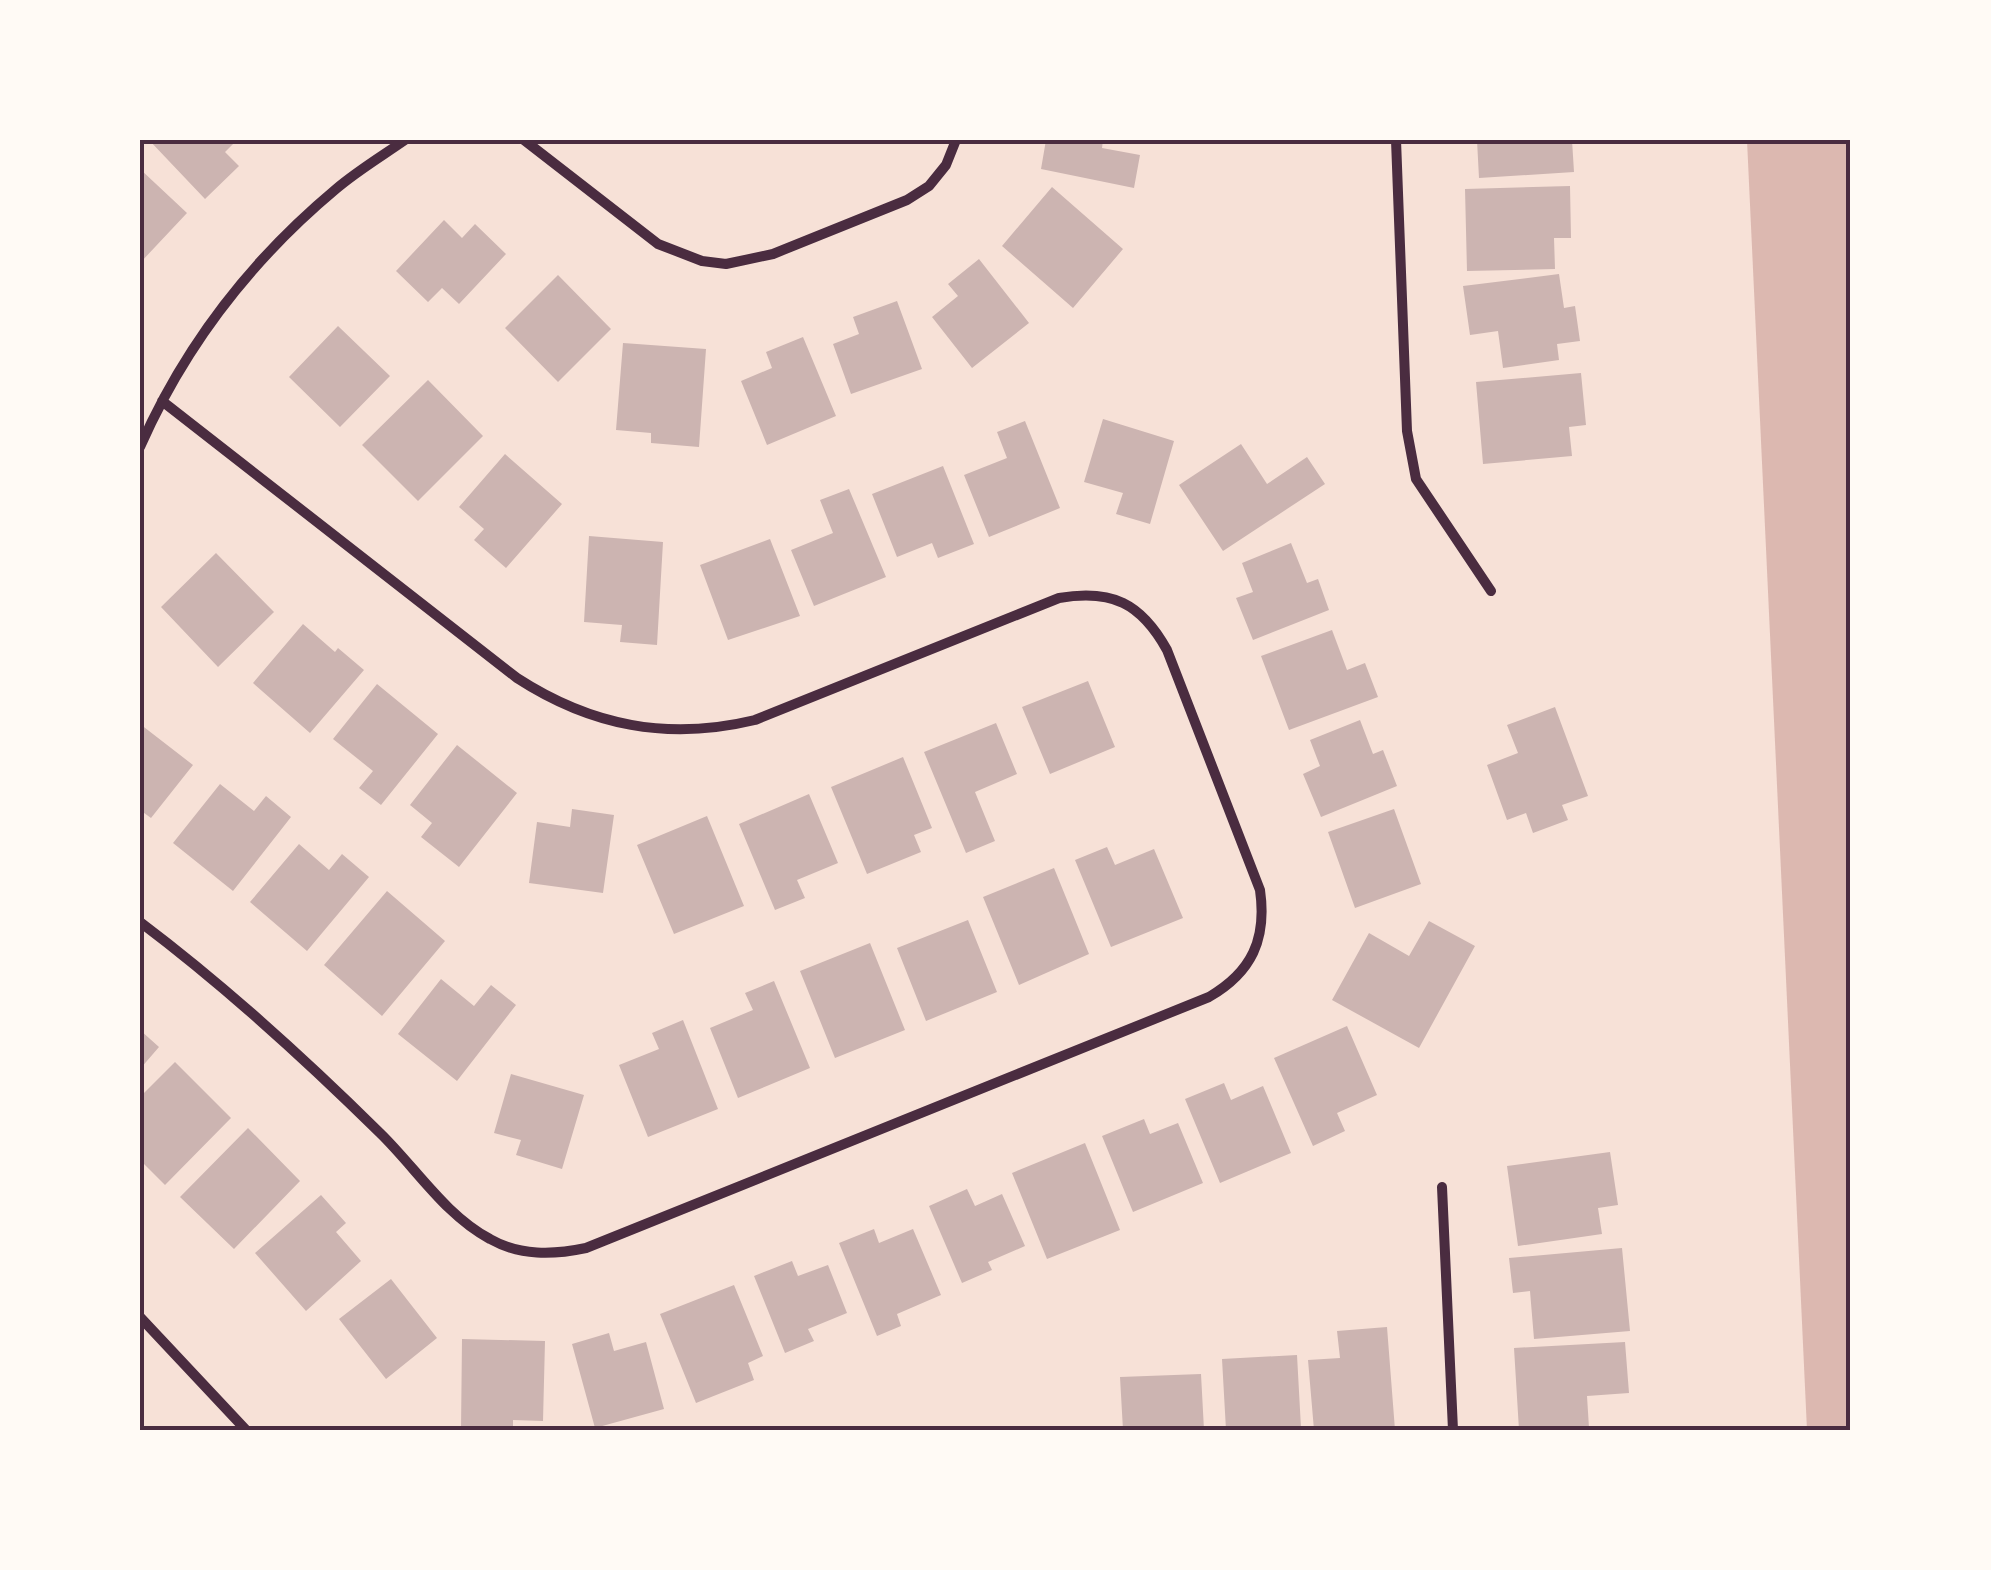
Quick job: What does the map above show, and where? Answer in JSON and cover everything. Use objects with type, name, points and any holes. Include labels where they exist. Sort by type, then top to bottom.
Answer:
[{"type":"street","points":[[140,447],[162,401],[223,304],[276,242],[338,188],[405,140]]},
{"type":"street","points":[[524,140],[658,244],[690,258],[726,264],[773,254],[907,200],[929,186],[946,165],[956,140]]},
{"type":"street","points":[[1396,140],[1407,431],[1416,479],[1491,591]]},
{"type":"street","points":[[140,922],[285,1042],[384,1136],[472,1228],[514,1249],[539,1253],[586,1248],[1209,997],[1232,984],[1260,942],[1264,916],[1260,890],[1167,650],[1154,626],[1135,608],[1085,594],[1059,598],[754,720],[726,727],[678,730],[611,723],[567,707],[517,678],[162,401]]},
{"type":"street","points":[[1442,1187],[1453,1430]]},
{"type":"street","points":[[140,1317],[246,1430]]},
{"type":"shaded area","points":[[1747,140],[1851,140],[1851,1430],[1807,1430]]},
{"type":"building","points":[[149,140],[237,140],[225,152],[239,166],[205,199]]},
{"type":"building","points":[[1046,140],[1103,140],[1102,148],[1140,155],[1134,188],[1041,169]]},
{"type":"building","points":[[1477,140],[1572,140],[1574,172],[1479,178]]},
{"type":"building","points":[[140,169],[187,213],[140,263]]},
{"type":"building","points":[[1570,186],[1571,238],[1554,238],[1555,269],[1467,271],[1465,189]]},
{"type":"building","points":[[1052,187],[1123,249],[1073,308],[1002,246]]},
{"type":"building","points":[[444,220],[462,238],[475,224],[506,254],[459,304],[442,288],[428,302],[396,271]]},
{"type":"building","points":[[979,259],[1029,323],[972,368],[932,317],[958,296],[948,284]]},
{"type":"building","points":[[1559,274],[1564,308],[1575,306],[1580,341],[1557,344],[1559,360],[1503,368],[1498,331],[1470,335],[1463,286]]},
{"type":"building","points":[[558,275],[611,329],[558,382],[505,328]]},
{"type":"building","points":[[897,301],[922,369],[851,394],[833,344],[859,334],[853,317]]},
{"type":"building","points":[[338,326],[390,376],[340,427],[289,377]]},
{"type":"building","points":[[803,337],[836,416],[767,445],[741,381],[772,368],[766,352]]},
{"type":"building","points":[[623,343],[706,349],[699,447],[651,443],[651,433],[616,430]]},
{"type":"building","points":[[1581,373],[1586,425],[1569,427],[1572,456],[1483,464],[1476,382]]},
{"type":"building","points":[[428,380],[483,436],[418,501],[362,445]]},
{"type":"building","points":[[1103,419],[1174,441],[1150,524],[1116,514],[1123,493],[1084,482]]},
{"type":"building","points":[[1025,421],[1060,508],[989,537],[964,475],[1007,458],[997,432]]},
{"type":"building","points":[[1241,444],[1267,484],[1307,457],[1325,484],[1223,551],[1179,485]]},
{"type":"building","points":[[505,454],[562,504],[506,568],[474,540],[484,529],[459,507]]},
{"type":"building","points":[[943,466],[974,544],[938,558],[932,543],[897,557],[872,494]]},
{"type":"building","points":[[849,489],[886,577],[814,606],[791,550],[833,533],[820,500]]},
{"type":"building","points":[[589,536],[663,542],[657,645],[620,642],[622,625],[584,622]]},
{"type":"building","points":[[770,539],[800,616],[728,640],[700,565]]},
{"type":"building","points":[[1291,543],[1307,583],[1318,579],[1329,610],[1253,640],[1236,598],[1253,592],[1242,563]]},
{"type":"building","points":[[216,553],[274,612],[218,667],[161,607]]},
{"type":"building","points":[[303,624],[335,652],[338,648],[364,670],[310,733],[253,683]]},
{"type":"building","points":[[1332,630],[1347,670],[1365,663],[1378,697],[1289,730],[1261,656]]},
{"type":"building","points":[[1088,681],[1115,747],[1050,774],[1022,707]]},
{"type":"building","points":[[377,684],[438,734],[381,805],[359,788],[373,771],[333,739]]},
{"type":"building","points":[[1555,707],[1588,796],[1562,805],[1568,820],[1533,833],[1526,813],[1507,820],[1487,765],[1518,753],[1507,725]]},
{"type":"building","points":[[1360,720],[1373,754],[1383,750],[1397,786],[1321,817],[1303,774],[1320,766],[1310,740]]},
{"type":"building","points":[[996,723],[1017,774],[975,792],[995,841],[966,853],[924,752]]},
{"type":"building","points":[[140,724],[193,765],[151,818],[140,810]]},
{"type":"building","points":[[457,745],[517,793],[459,867],[421,837],[432,823],[410,805]]},
{"type":"building","points":[[903,757],[932,828],[914,835],[921,852],[867,874],[831,787]]},
{"type":"building","points":[[220,784],[254,811],[266,796],[291,817],[233,891],[173,843]]},
{"type":"building","points":[[809,794],[838,863],[797,880],[805,898],[775,910],[739,824]]},
{"type":"building","points":[[572,809],[614,815],[603,893],[529,883],[537,822],[570,827]]},
{"type":"building","points":[[1394,809],[1421,884],[1355,908],[1328,832]]},
{"type":"building","points":[[707,816],[744,906],[674,934],[637,845]]},
{"type":"building","points":[[299,844],[329,870],[342,854],[369,877],[307,951],[250,902]]},
{"type":"building","points":[[1107,847],[1115,865],[1154,849],[1183,918],[1111,947],[1075,860]]},
{"type":"building","points":[[1054,868],[1089,954],[1019,985],[983,897]]},
{"type":"building","points":[[387,891],[445,941],[382,1016],[324,965]]},
{"type":"building","points":[[968,920],[997,992],[926,1021],[897,948]]},
{"type":"building","points":[[1429,921],[1475,946],[1419,1048],[1332,1000],[1369,933],[1409,956]]},
{"type":"building","points":[[870,943],[905,1030],[835,1058],[800,971]]},
{"type":"building","points":[[441,979],[474,1006],[491,985],[516,1005],[457,1081],[398,1034]]},
{"type":"building","points":[[774,981],[810,1068],[738,1098],[710,1028],[753,1010],[745,993]]},
{"type":"building","points":[[683,1020],[718,1109],[648,1137],[619,1065],[659,1049],[652,1033]]},
{"type":"building","points":[[1347,1026],[1377,1095],[1337,1113],[1345,1131],[1313,1146],[1274,1058]]},
{"type":"building","points":[[140,1030],[159,1047],[140,1069]]},
{"type":"building","points":[[175,1062],[231,1118],[165,1185],[140,1160],[140,1097]]},
{"type":"building","points":[[511,1074],[584,1095],[562,1169],[516,1155],[521,1140],[494,1133]]},
{"type":"building","points":[[1224,1083],[1231,1100],[1263,1086],[1291,1153],[1220,1183],[1185,1099]]},
{"type":"building","points":[[1144,1119],[1150,1134],[1178,1123],[1203,1183],[1133,1212],[1102,1136]]},
{"type":"building","points":[[248,1128],[300,1181],[234,1249],[180,1197]]},
{"type":"building","points":[[1085,1143],[1120,1230],[1047,1259],[1012,1173]]},
{"type":"building","points":[[1610,1152],[1618,1205],[1598,1208],[1602,1234],[1518,1246],[1507,1166]]},
{"type":"building","points":[[967,1189],[975,1206],[1002,1194],[1025,1246],[988,1262],[992,1270],[962,1283],[929,1206]]},
{"type":"building","points":[[321,1195],[346,1223],[336,1232],[361,1261],[306,1311],[255,1253]]},
{"type":"building","points":[[874,1229],[879,1243],[913,1229],[941,1295],[897,1314],[901,1326],[877,1336],[839,1243]]},
{"type":"building","points":[[1622,1248],[1630,1331],[1534,1339],[1530,1291],[1513,1293],[1509,1258]]},
{"type":"building","points":[[792,1261],[798,1276],[828,1265],[847,1313],[808,1329],[814,1341],[785,1353],[754,1276]]},
{"type":"building","points":[[391,1279],[437,1338],[386,1379],[339,1319]]},
{"type":"building","points":[[734,1285],[763,1356],[748,1363],[754,1380],[696,1403],[660,1314]]},
{"type":"building","points":[[1387,1327],[1395,1430],[1314,1430],[1308,1360],[1340,1358],[1337,1331]]},
{"type":"building","points":[[609,1333],[614,1351],[646,1342],[664,1409],[595,1428],[572,1344]]},
{"type":"building","points":[[462,1339],[545,1341],[543,1421],[513,1420],[513,1430],[461,1430]]},
{"type":"building","points":[[1625,1342],[1629,1393],[1587,1396],[1589,1428],[1519,1430],[1514,1348]]},
{"type":"building","points":[[1297,1355],[1301,1428],[1226,1430],[1222,1359]]},
{"type":"building","points":[[1201,1374],[1204,1430],[1123,1430],[1120,1377]]}]
